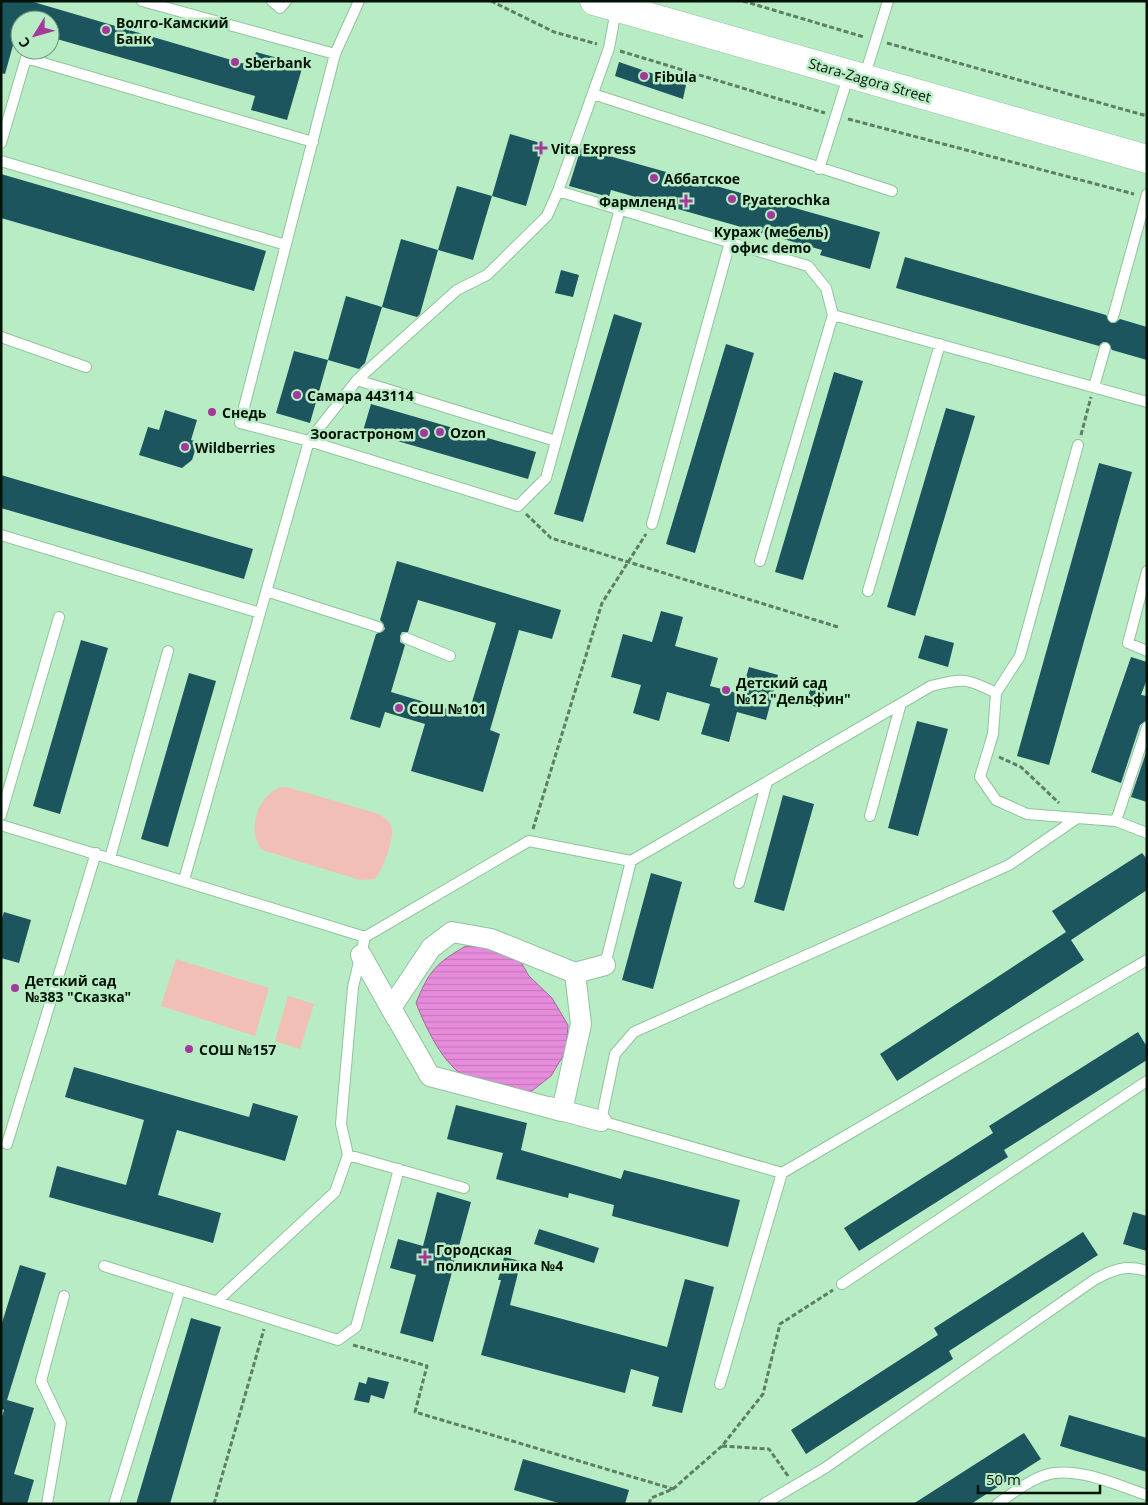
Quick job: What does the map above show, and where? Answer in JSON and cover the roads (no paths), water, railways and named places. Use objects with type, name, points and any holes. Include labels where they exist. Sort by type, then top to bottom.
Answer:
[{"type":"main road","name":"Stara-Zagora Street","points":[[605,5],[1147,159]]},
{"type":"street","points":[[391,1008],[431,948],[452,932],[491,939],[575,973],[605,965]]},
{"type":"street","points":[[363,946],[391,1008],[430,1076],[601,1121]]},
{"type":"street","points":[[562,1111],[581,1024],[575,973]]},
{"type":"lane","points":[[142,1],[335,54]]},
{"type":"lane","points":[[272,1],[280,8],[286,1]]},
{"type":"lane","points":[[359,1],[335,54],[240,423],[309,441],[518,506],[546,478],[620,208]]},
{"type":"lane","points":[[820,169],[837,116],[876,40],[888,1]]},
{"type":"lane","points":[[184,880],[309,441],[357,380],[457,290],[487,276],[547,216],[558,191],[609,48],[605,5]]},
{"type":"lane","points":[[1,144],[26,58],[312,142]]},
{"type":"lane","points":[[593,94],[892,191]]},
{"type":"lane","points":[[1,162],[286,245]]},
{"type":"lane","points":[[558,191],[620,208],[808,266],[826,288],[833,314],[760,561]]},
{"type":"lane","points":[[1113,317],[1146,196]]},
{"type":"lane","points":[[652,524],[730,242]]},
{"type":"lane","points":[[833,314],[1147,402]]},
{"type":"lane","points":[[1,338],[86,367]]},
{"type":"lane","points":[[868,591],[940,344]]},
{"type":"lane","points":[[1094,387],[1104,348]]},
{"type":"lane","points":[[357,380],[556,441]]},
{"type":"lane","points":[[1078,445],[1020,656],[996,694],[993,734],[980,777],[996,800],[1027,814],[1116,821],[1147,833]]},
{"type":"lane","points":[[1,535],[260,613]]},
{"type":"lane","points":[[1147,571],[1128,643],[1147,651]]},
{"type":"lane","points":[[266,591],[378,626]]},
{"type":"lane","points":[[1,815],[59,617]]},
{"type":"lane","points":[[406,638],[450,656]]},
{"type":"lane","points":[[110,858],[168,651]]},
{"type":"lane","points":[[217,1301],[334,1192],[348,1155],[341,1124],[353,987],[363,946],[529,841],[632,861],[900,706],[931,686],[958,679],[980,684],[996,694]]},
{"type":"lane","points":[[870,816],[900,706]]},
{"type":"lane","points":[[1116,821],[1147,727]]},
{"type":"lane","points":[[739,883],[767,782]]},
{"type":"lane","points":[[782,1173],[601,1121],[615,1054],[634,1032],[1009,865],[1076,819]]},
{"type":"lane","points":[[1,825],[184,880],[363,946]]},
{"type":"lane","points":[[7,1144],[96,854]]},
{"type":"lane","points":[[605,965],[632,861]]},
{"type":"lane","points":[[720,1384],[782,1173],[1147,960]]},
{"type":"lane","points":[[842,1284],[1147,1081]]},
{"type":"lane","points":[[348,1155],[464,1188]]},
{"type":"lane","points":[[104,1266],[338,1340],[356,1327],[399,1170]]},
{"type":"lane","points":[[764,1504],[825,1468],[1094,1280],[1115,1268],[1147,1270]]},
{"type":"lane","points":[[114,1504],[180,1290]]},
{"type":"lane","points":[[47,1504],[61,1423],[41,1381],[64,1296]]},
{"type":"lane","points":[[997,1504],[1024,1485],[1053,1473],[1077,1473],[1147,1495]]},
{"type":"place","name":"Волго-Камский Банк","points":[[106,30]]},
{"type":"place","name":"Sberbank","points":[[235,62]]},
{"type":"place","name":"Fibula","points":[[644,76]]},
{"type":"place","name":"Vita Express","points":[[541,148]]},
{"type":"place","name":"Аббатское","points":[[654,178]]},
{"type":"place","name":"Pyaterochka","points":[[732,199]]},
{"type":"place","name":"Фармленд","points":[[686,201]]},
{"type":"place","name":"Кураж (мебель) офис demo","points":[[771,215]]},
{"type":"place","name":"Самара 443114","points":[[297,395]]},
{"type":"place","name":"Снедь","points":[[212,412]]},
{"type":"place","name":"Ozon","points":[[440,432]]},
{"type":"place","name":"Зоогастроном","points":[[424,433]]},
{"type":"place","name":"Wildberries","points":[[185,447]]},
{"type":"place","name":"Детский сад №12 \"Дельфин\"","points":[[726,690]]},
{"type":"place","name":"СОШ №101","points":[[399,708]]},
{"type":"place","name":"Детский сад №383 \"Сказка\"","points":[[15,988]]},
{"type":"place","name":"СОШ №157","points":[[189,1049]]},
{"type":"place","name":"Городская поликлиника №4","points":[[425,1257]]}]
